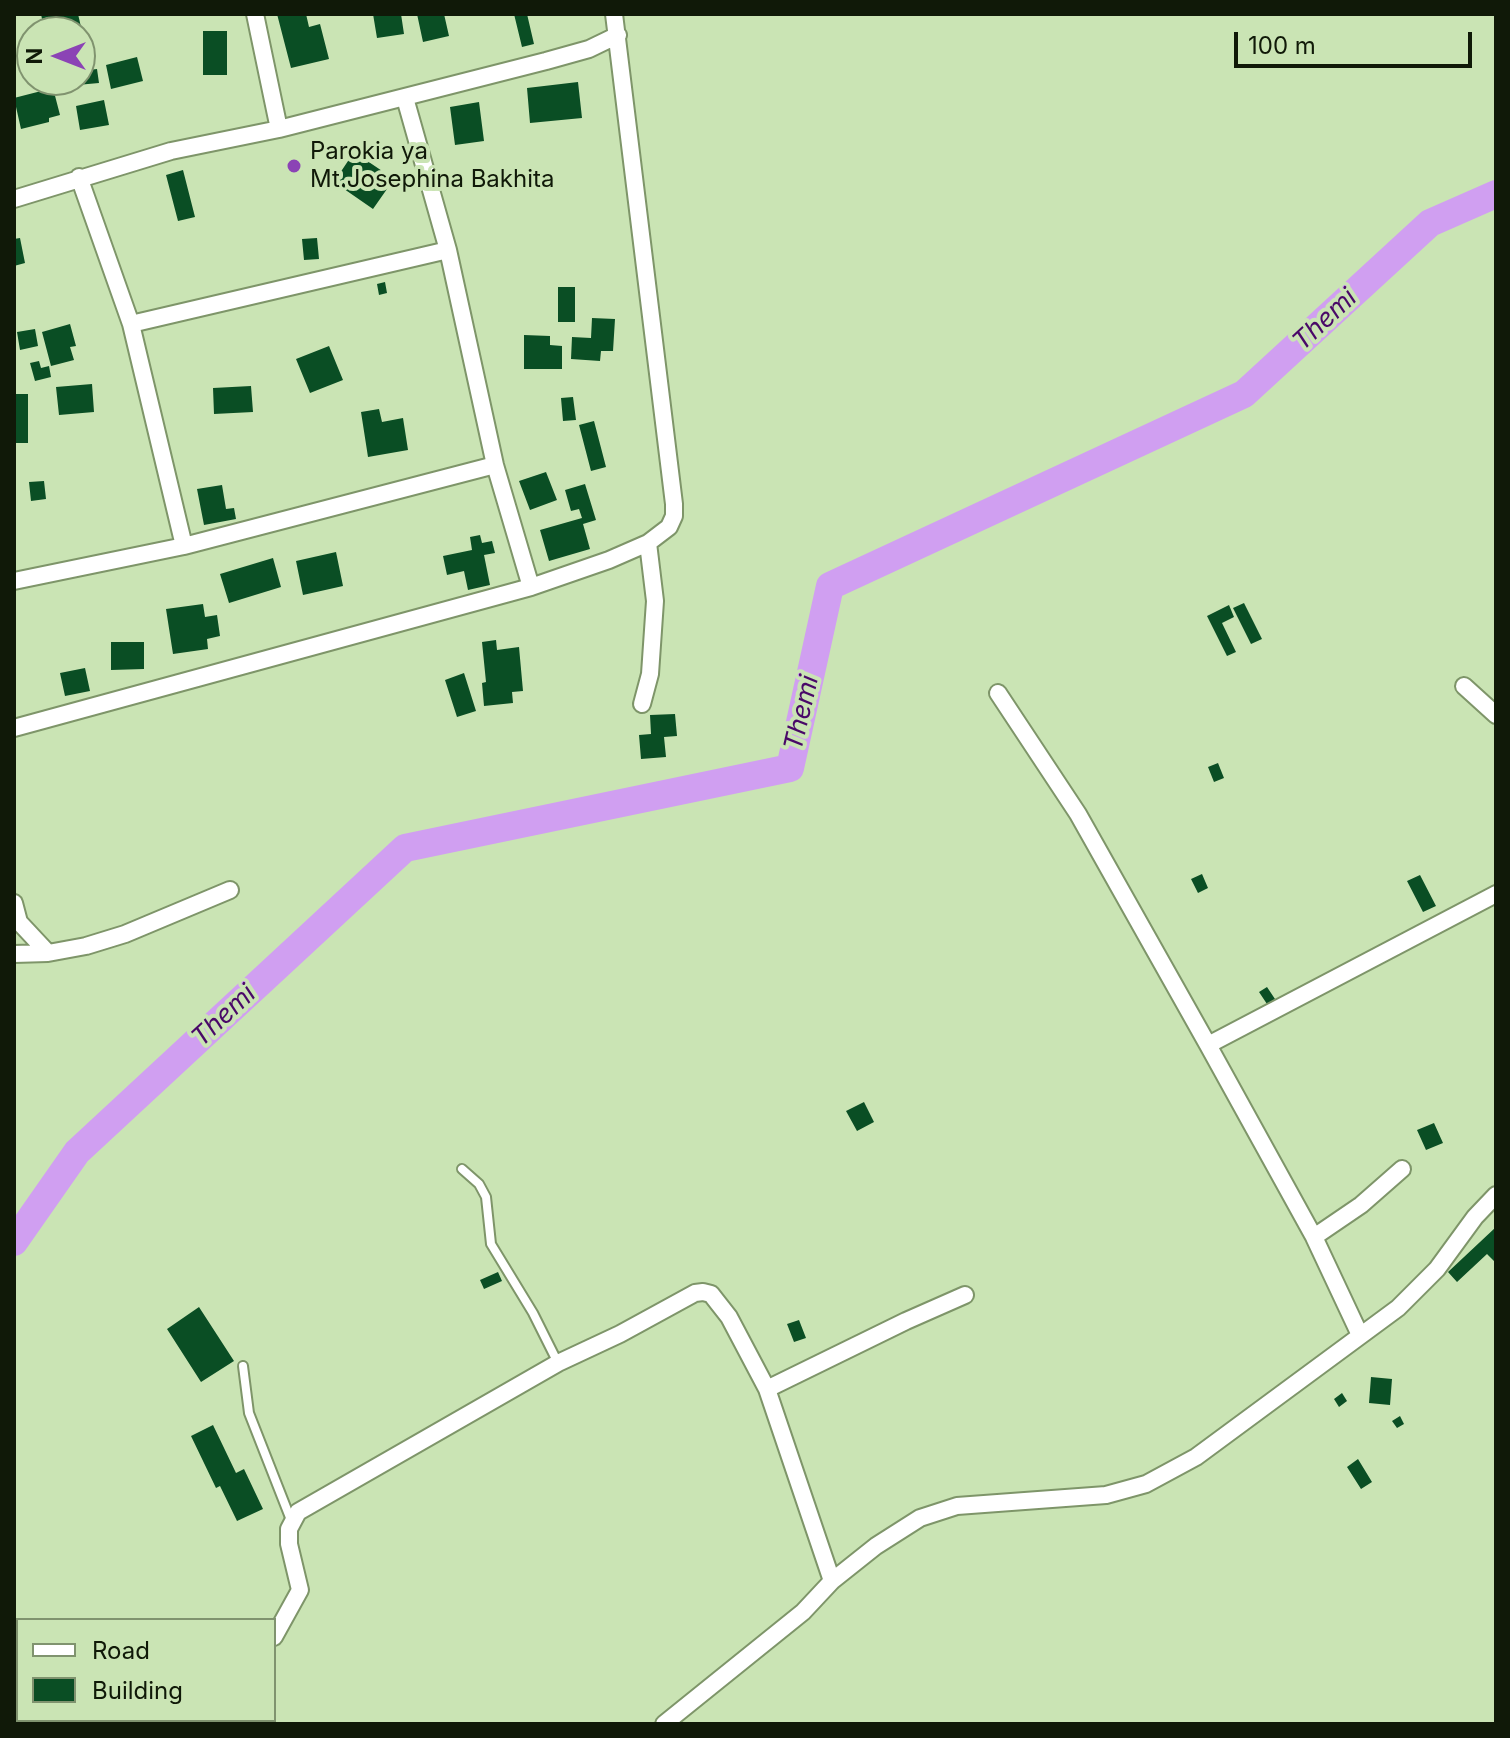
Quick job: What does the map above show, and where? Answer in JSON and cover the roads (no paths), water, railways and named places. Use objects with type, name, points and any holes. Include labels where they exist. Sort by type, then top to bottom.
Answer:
[{"type":"street","points":[[255,14],[279,129]]},
{"type":"street","points":[[14,728],[531,587],[609,560],[648,543],[669,527],[674,516],[674,504],[614,14]]},
{"type":"street","points":[[14,199],[171,151],[279,129],[589,49],[618,35]]},
{"type":"street","points":[[405,98],[448,250],[495,465],[531,587]]},
{"type":"street","points":[[79,177],[131,324],[184,546]]},
{"type":"street","points":[[131,324],[448,250]]},
{"type":"street","points":[[14,581],[184,546],[495,465]]},
{"type":"street","points":[[642,704],[650,674],[655,601],[648,543]]},
{"type":"street","points":[[1464,686],[1496,715]]},
{"type":"street","points":[[998,693],[1078,814],[1314,1237],[1360,1335]]},
{"type":"street","points":[[14,954],[48,953],[86,946],[125,934],[230,890]]},
{"type":"street","points":[[1208,1045],[1496,894]]},
{"type":"street","points":[[14,903],[17,927],[48,953]]},
{"type":"street","points":[[1314,1237],[1361,1205],[1402,1169]]},
{"type":"street","points":[[664,1724],[803,1612],[832,1581],[876,1546],[920,1518],[957,1506],[1106,1495],[1146,1484],[1196,1457],[1398,1308],[1437,1269],[1475,1217],[1496,1195]]},
{"type":"street","points":[[276,1633],[300,1590],[289,1544],[289,1529],[298,1512],[558,1363],[695,1293],[703,1292],[711,1294],[729,1317],[767,1389],[832,1581]]},
{"type":"street","points":[[767,1389],[965,1295]]},
{"type":"lane","points":[[462,1169],[479,1184],[486,1197],[491,1244],[533,1313],[558,1363]]},
{"type":"lane","points":[[243,1366],[249,1413],[292,1521]]},
{"type":"waterway","name":"Themi","points":[[14,1242],[77,1152],[405,848],[790,768],[830,586],[1244,394],[1430,223],[1496,194]]},
{"type":"place","name":"Parokia ya Mt.Josephina Bakhita","points":[[294,166]]}]
